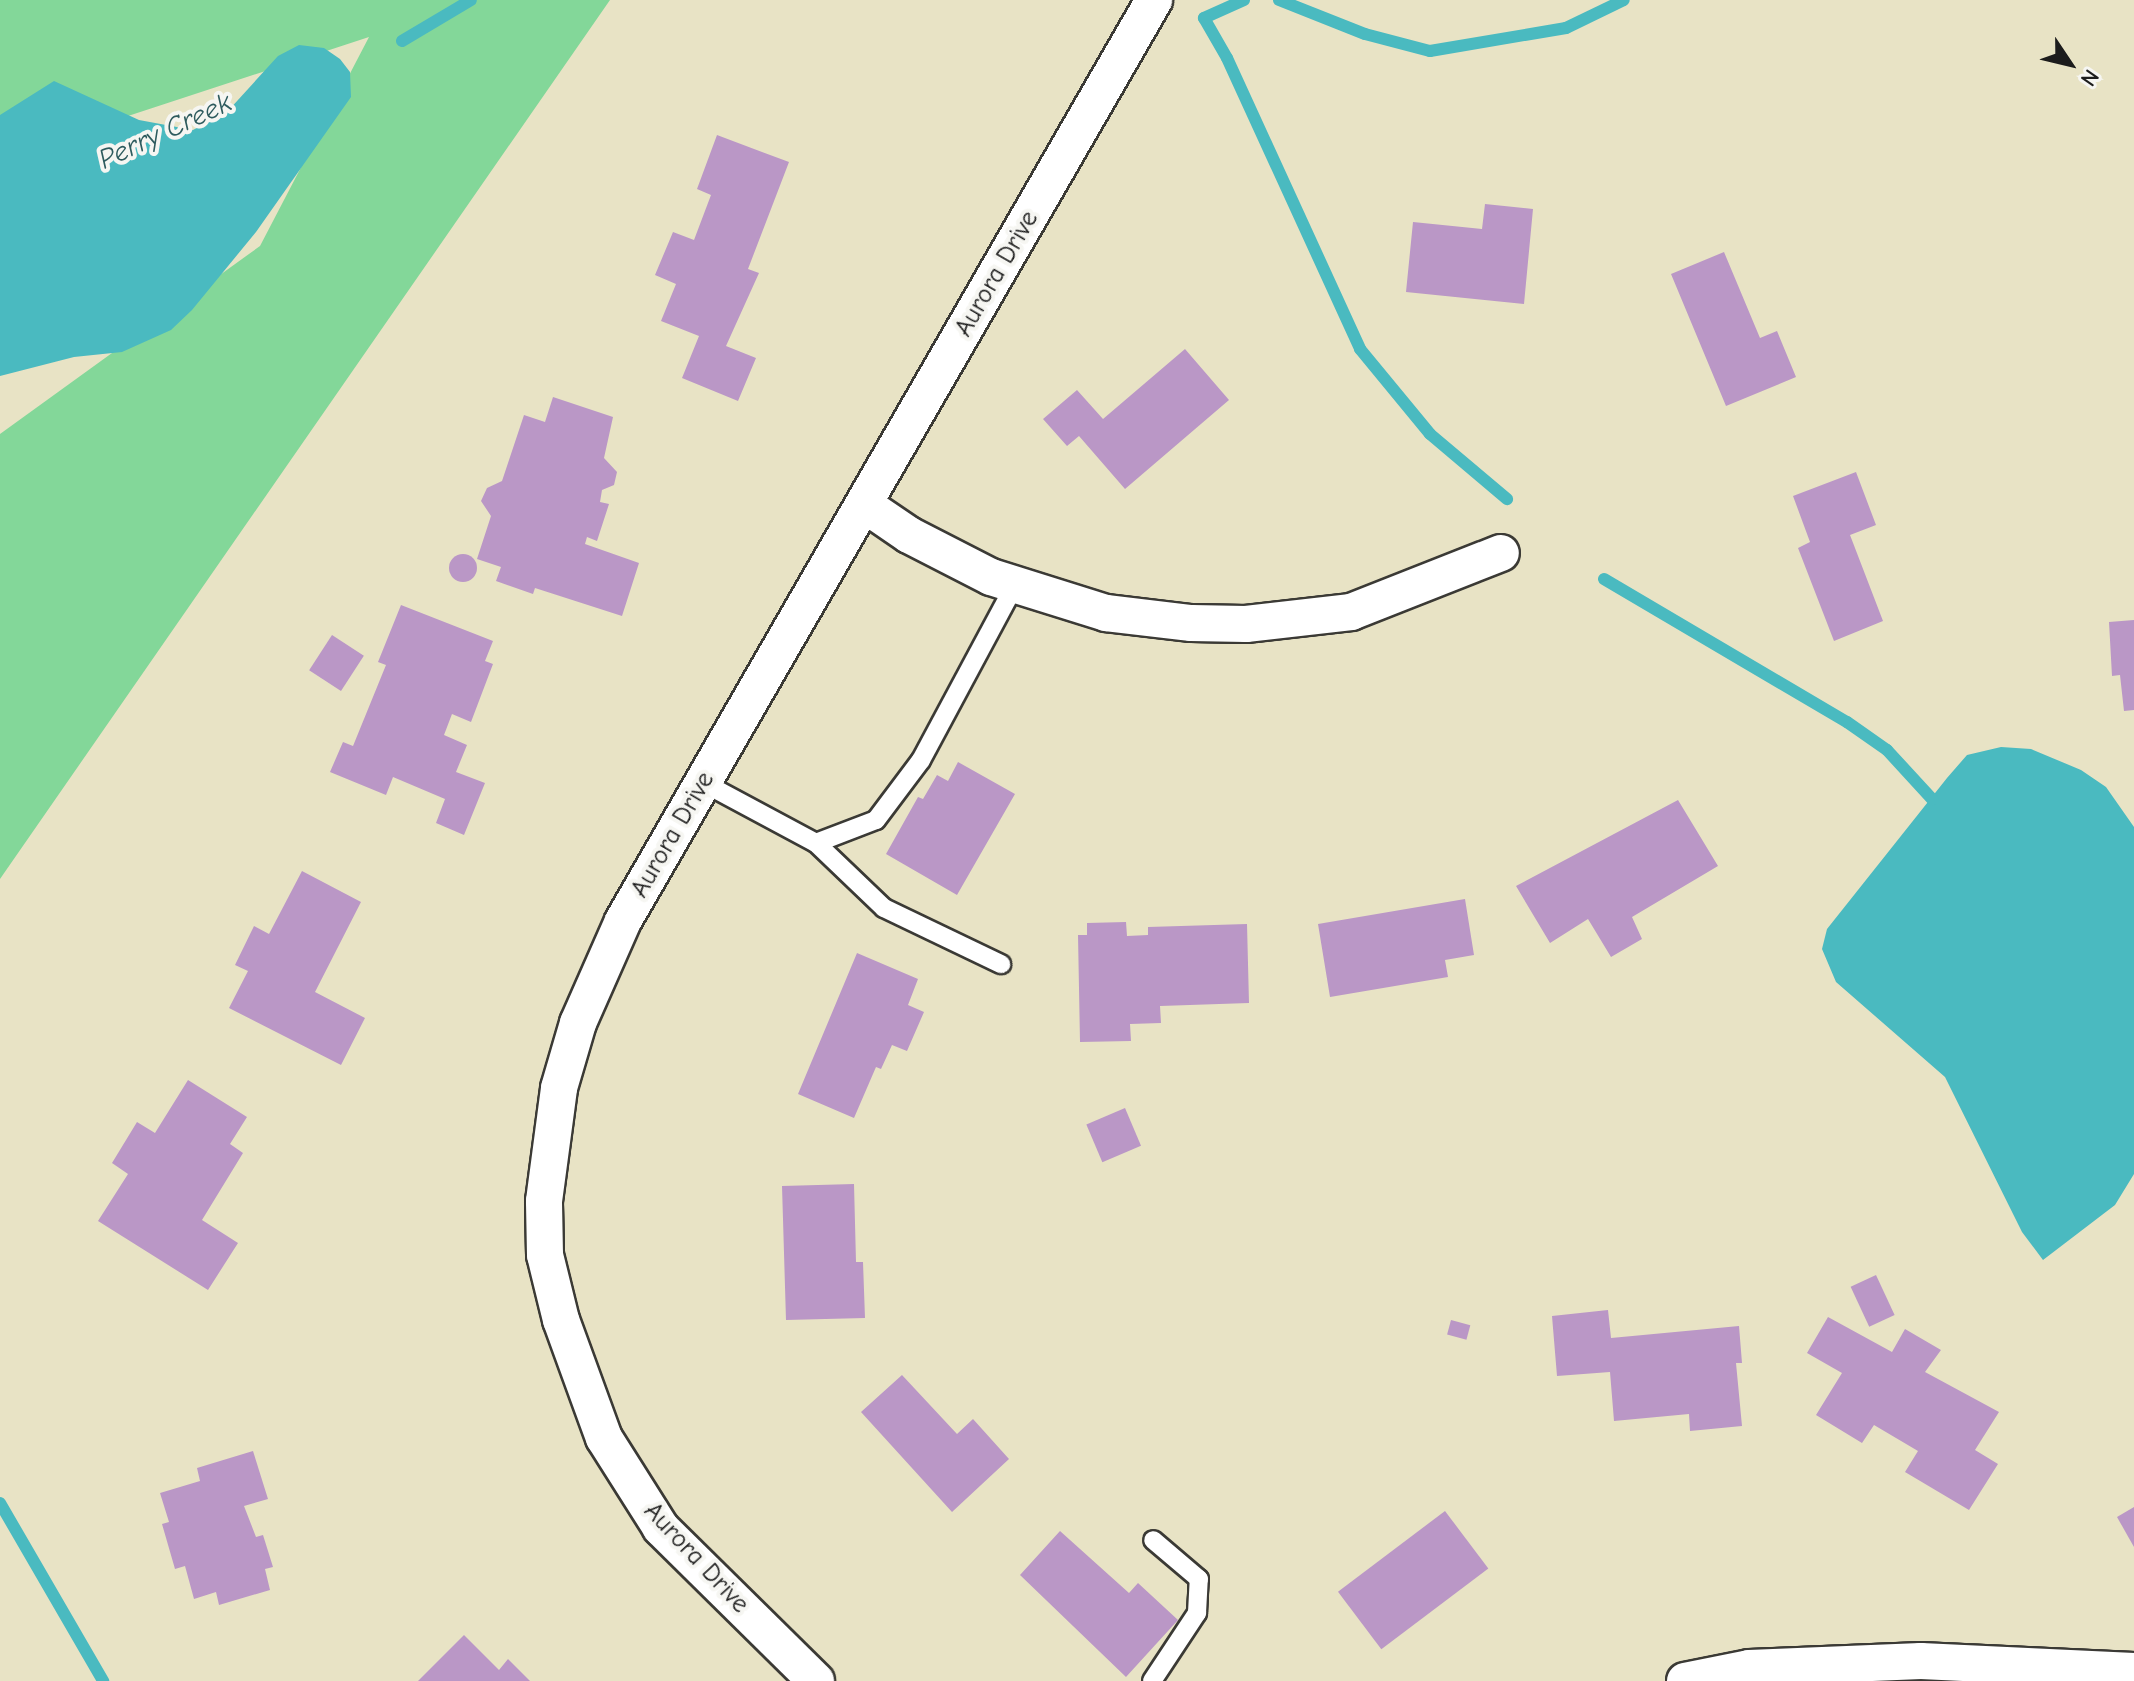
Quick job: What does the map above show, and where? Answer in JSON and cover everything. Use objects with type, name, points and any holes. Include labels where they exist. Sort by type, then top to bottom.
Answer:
[{"type":"street","name":"Aurora Drive","points":[[816,1681],[661,1528],[604,1438],[561,1320],[545,1255],[544,1201],[553,1129],[578,1023],[623,921],[1154,0]]},
{"type":"street","points":[[865,505],[909,535],[1015,585],[1106,613],[1246,624],[1351,612],[1501,553]]},
{"type":"street","points":[[1685,1681],[1749,1668],[1921,1661],[2134,1671]]},
{"type":"lane","points":[[816,843],[876,820],[921,760],[1015,585]]},
{"type":"lane","points":[[704,783],[816,843],[884,908],[1001,964]]},
{"type":"lane","points":[[1152,1681],[1197,1613],[1199,1579],[1153,1540]]},
{"type":"green space","points":[[0,0],[610,0],[0,879],[0,434],[260,246],[369,37],[0,158]]},
{"type":"water","points":[[299,45],[324,48],[340,59],[350,72],[351,97],[256,232],[192,310],[171,330],[122,352],[74,357],[0,376],[0,115],[54,81],[139,120],[193,130],[227,112],[278,56]]},
{"type":"water","points":[[2001,747],[2031,749],[2081,770],[2106,787],[2134,827],[2134,1174],[2115,1205],[2043,1260],[2022,1232],[1945,1077],[1836,982],[1822,949],[1827,929],[1967,755]]},
{"type":"building","points":[[717,135],[789,162],[748,269],[759,273],[726,346],[756,358],[738,401],[682,378],[699,336],[661,321],[676,284],[655,275],[673,232],[694,240],[711,195],[697,189]]},
{"type":"building","points":[[1485,204],[1533,209],[1524,304],[1406,292],[1413,222],[1482,229]]},
{"type":"building","points":[[1724,252],[1760,338],[1777,331],[1796,377],[1726,406],[1671,274]]},
{"type":"building","points":[[1185,349],[1229,400],[1125,489],[1079,436],[1067,446],[1043,419],[1077,390],[1103,419]]},
{"type":"building","points":[[553,397],[613,417],[604,458],[617,472],[614,485],[602,490],[600,502],[609,504],[597,541],[587,537],[585,544],[639,563],[622,616],[535,588],[533,594],[496,581],[501,567],[477,559],[491,516],[481,501],[487,488],[502,481],[524,415],[545,422]]},
{"type":"building","points":[[1856,472],[1876,525],[1850,535],[1883,621],[1834,641],[1798,548],[1810,542],[1793,496]]},
{"type":"building","points":[[463,554],[473,558],[477,568],[473,578],[463,582],[453,578],[449,568],[453,558]]},
{"type":"building","points":[[401,605],[493,641],[485,661],[493,664],[471,722],[452,714],[444,735],[467,745],[456,772],[485,783],[464,835],[436,823],[445,799],[393,777],[386,795],[330,772],[343,742],[353,746],[386,665],[378,662]]},
{"type":"building","points":[[2134,620],[2134,710],[2124,711],[2120,675],[2112,676],[2109,622]]},
{"type":"building","points":[[332,635],[364,656],[341,691],[309,670]]},
{"type":"building","points":[[958,762],[1015,794],[957,895],[886,854],[918,797],[923,799],[937,775],[948,781]]},
{"type":"building","points":[[1678,800],[1718,866],[1632,917],[1642,939],[1611,957],[1588,919],[1550,943],[1516,886]]},
{"type":"building","points":[[302,871],[361,902],[315,992],[365,1018],[341,1065],[229,1008],[248,971],[235,965],[254,926],[269,934]]},
{"type":"building","points":[[1465,899],[1474,955],[1445,960],[1448,977],[1330,997],[1318,924]]},
{"type":"building","points":[[1126,922],[1127,936],[1148,935],[1148,927],[1247,924],[1249,1003],[1160,1006],[1161,1023],[1130,1024],[1131,1041],[1080,1042],[1078,935],[1087,935],[1087,923]]},
{"type":"building","points":[[857,953],[918,979],[908,1005],[924,1012],[907,1051],[892,1045],[881,1069],[876,1067],[854,1118],[798,1094]]},
{"type":"building","points":[[188,1080],[247,1117],[230,1144],[243,1153],[202,1220],[238,1243],[208,1290],[98,1221],[128,1174],[112,1163],[137,1122],[155,1133]]},
{"type":"building","points":[[1125,1108],[1141,1146],[1102,1162],[1086,1124]]},
{"type":"building","points":[[854,1184],[856,1262],[863,1262],[865,1318],[786,1320],[782,1186]]},
{"type":"building","points":[[1876,1275],[1895,1315],[1869,1327],[1851,1287]]},
{"type":"building","points":[[1608,1310],[1611,1338],[1739,1326],[1742,1363],[1736,1363],[1742,1426],[1690,1431],[1689,1414],[1614,1421],[1610,1372],[1557,1376],[1552,1316]]},
{"type":"building","points":[[1828,1317],[1892,1352],[1905,1329],[1941,1350],[1925,1372],[1999,1412],[1975,1450],[1998,1464],[1969,1510],[1905,1472],[1918,1451],[1874,1425],[1862,1443],[1816,1415],[1842,1373],[1807,1353]]},
{"type":"building","points":[[1451,1320],[1470,1325],[1466,1340],[1447,1334]]},
{"type":"building","points":[[902,1375],[957,1434],[973,1419],[1009,1459],[952,1512],[861,1412]]},
{"type":"building","points":[[253,1451],[268,1499],[244,1506],[256,1537],[263,1535],[273,1567],[265,1569],[270,1590],[219,1605],[216,1592],[194,1599],[185,1566],[175,1569],[162,1524],[169,1522],[160,1493],[200,1481],[197,1468]]},
{"type":"building","points":[[2134,1507],[2134,1547],[2117,1517]]},
{"type":"building","points":[[1445,1511],[1488,1569],[1381,1649],[1338,1592]]},
{"type":"building","points":[[1060,1531],[1129,1593],[1138,1583],[1178,1620],[1126,1677],[1020,1575]]},
{"type":"building","points":[[464,1635],[499,1670],[508,1659],[530,1681],[418,1681]]},
{"type":"waterway","name":"Perry Creek","points":[[402,41],[471,0]]},
{"type":"waterway","points":[[1244,0],[1204,18],[1227,58],[1360,349],[1430,434],[1507,499]]},
{"type":"waterway","name":"Perry Creek","points":[[1279,0],[1365,34],[1430,51],[1566,28],[1624,0]]},
{"type":"waterway","points":[[1604,579],[1847,722],[1887,750],[1932,799]]},
{"type":"waterway","points":[[0,1503],[103,1681]]}]
